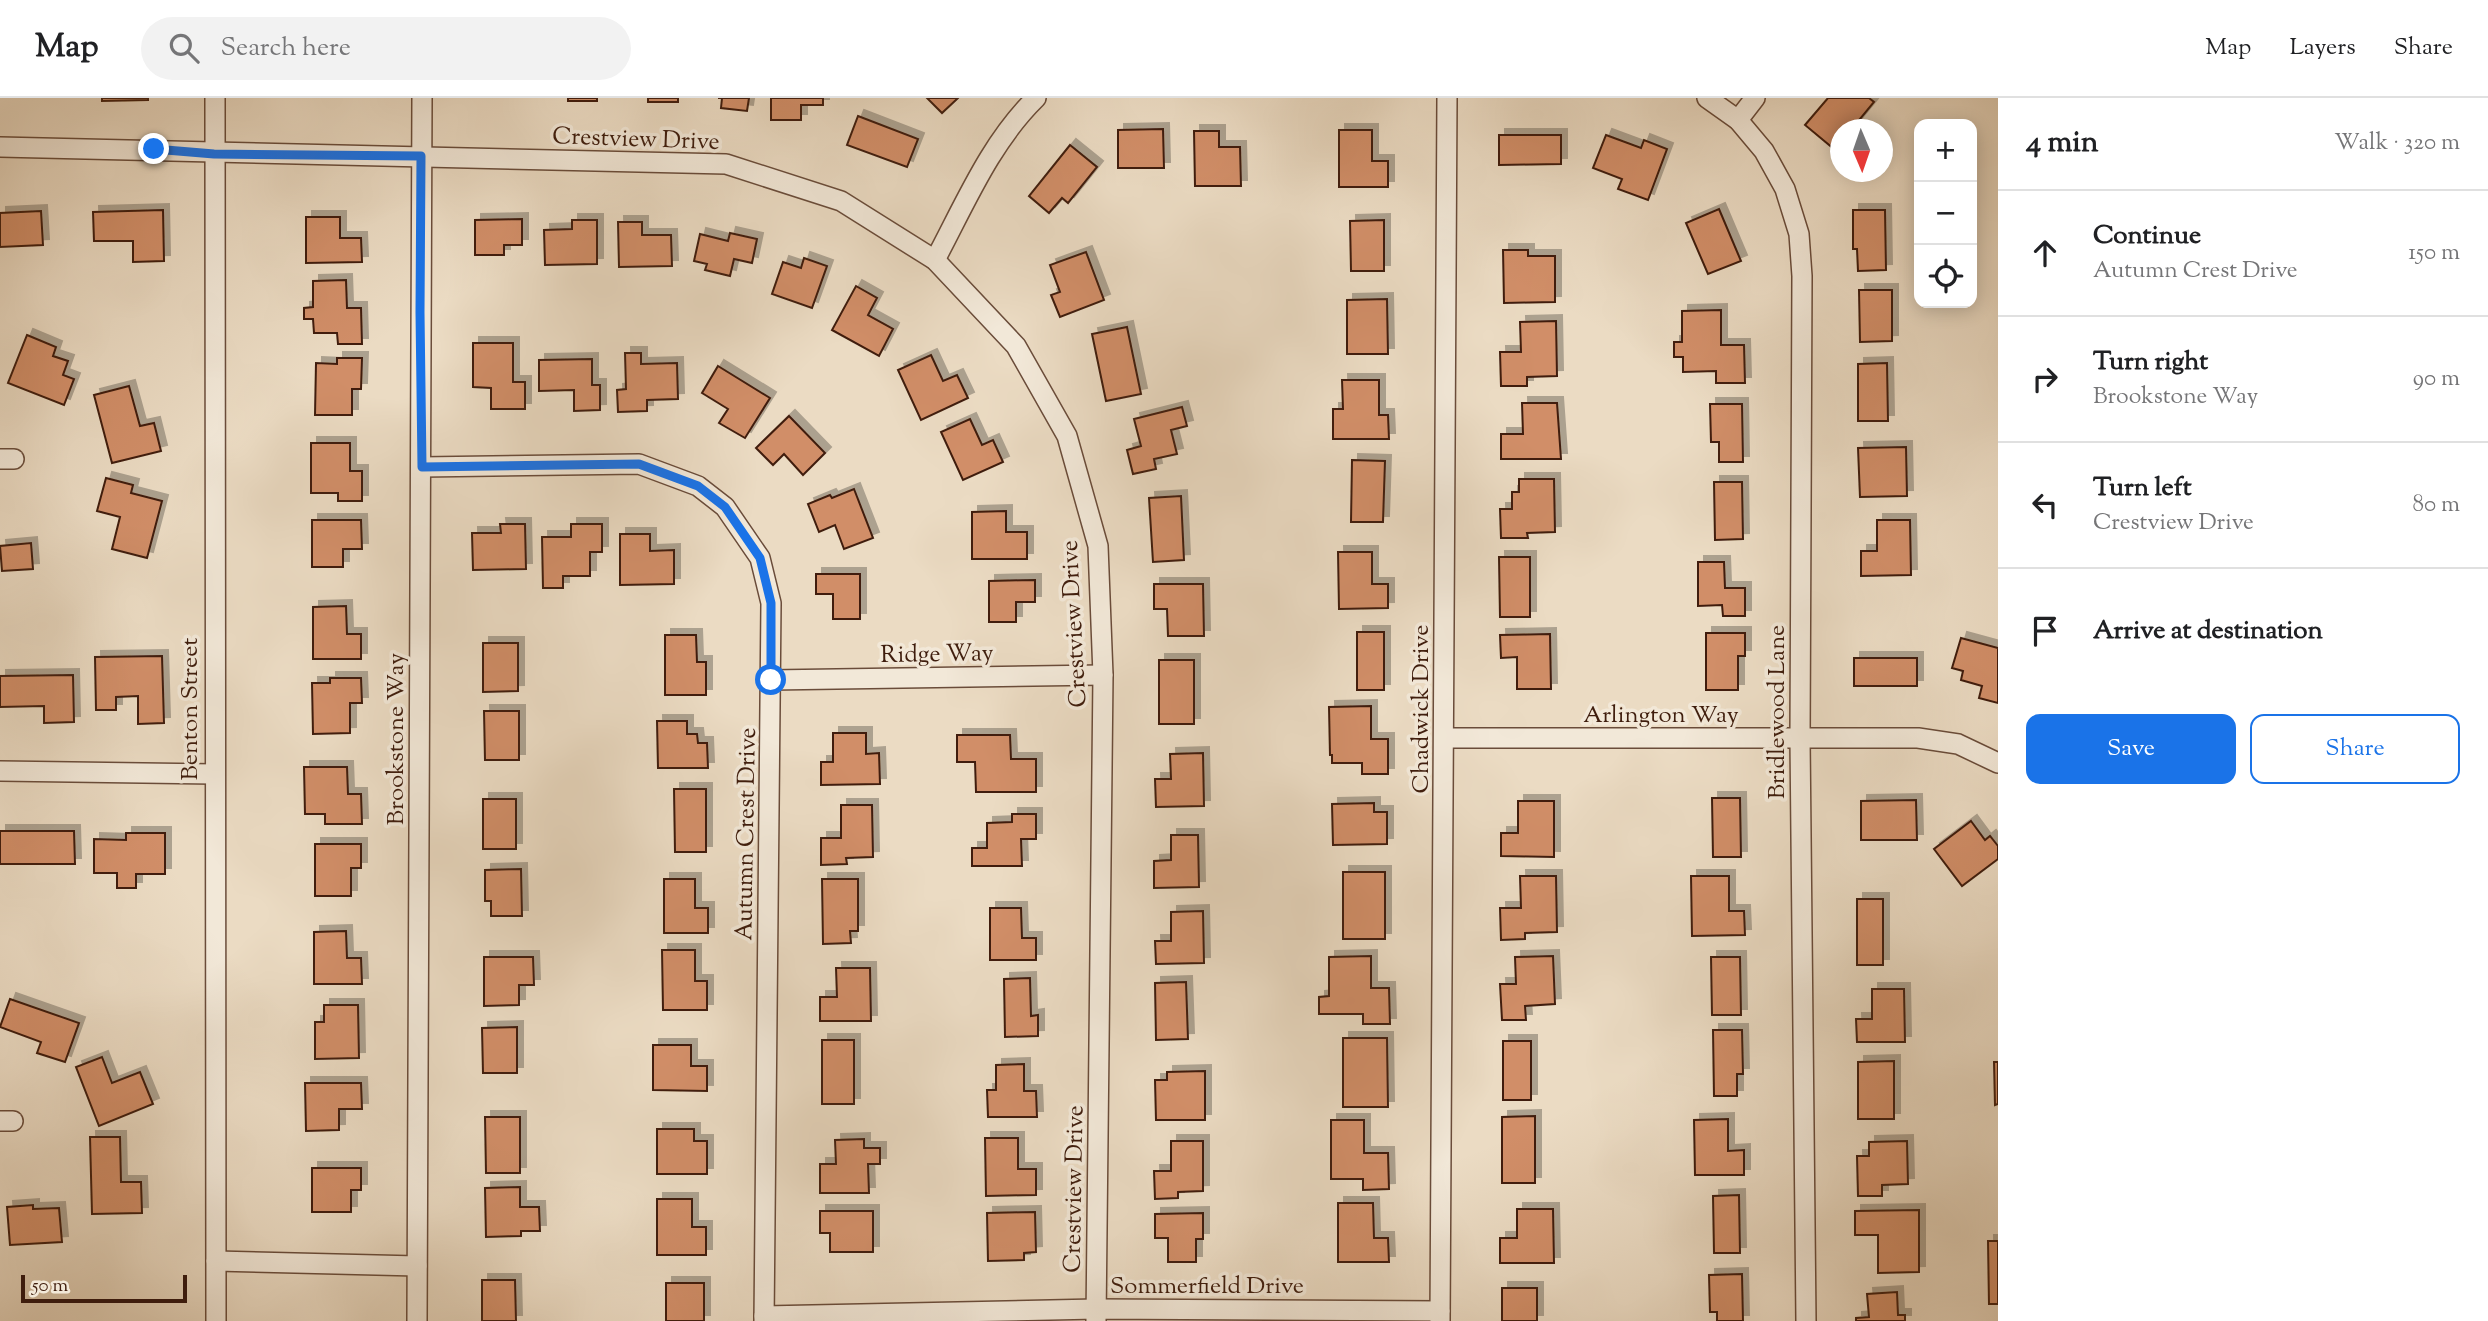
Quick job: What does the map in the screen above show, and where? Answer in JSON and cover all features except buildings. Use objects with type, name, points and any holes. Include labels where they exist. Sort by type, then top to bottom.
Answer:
[{"type":"street","name":"Benton Street","points":[[215,98],[216,1321]]},
{"type":"street","name":"Brookstone Way","points":[[417,1321],[422,98]]},
{"type":"street","points":[[935,260],[996,146],[1015,119],[1036,98]]},
{"type":"street","name":"Chadwick Drive","points":[[1440,1316],[1447,98]]},
{"type":"street","name":"Bridlewood Lane","points":[[1707,98],[1738,120],[1764,151],[1785,189],[1799,234],[1802,276],[1800,739],[1806,1321]]},
{"type":"street","points":[[1738,120],[1755,98]]},
{"type":"street","name":"Crestview Drive","points":[[0,147],[726,164],[841,201],[935,260],[1016,346],[1067,436],[1098,546],[1103,675],[1096,1315]]},
{"type":"street","name":"Autumn Crest Drive","points":[[422,467],[639,464],[698,486],[725,507],[760,558],[771,603],[764,1318]]},
{"type":"street","name":"Ridge Way","points":[[771,680],[1103,675]]},
{"type":"street","name":"Arlington Way","points":[[1445,738],[1918,738],[1958,744],[1998,763]]},
{"type":"street","points":[[0,771],[214,774]]},
{"type":"street","points":[[216,1261],[417,1266]]},
{"type":"street","name":"Sommerfield Drive","points":[[764,1318],[1440,1316]]},
{"type":"route","points":[[154,149],[214,154],[421,156],[422,467],[639,464],[698,486],[725,507],[760,558],[771,603],[771,680]]}]
